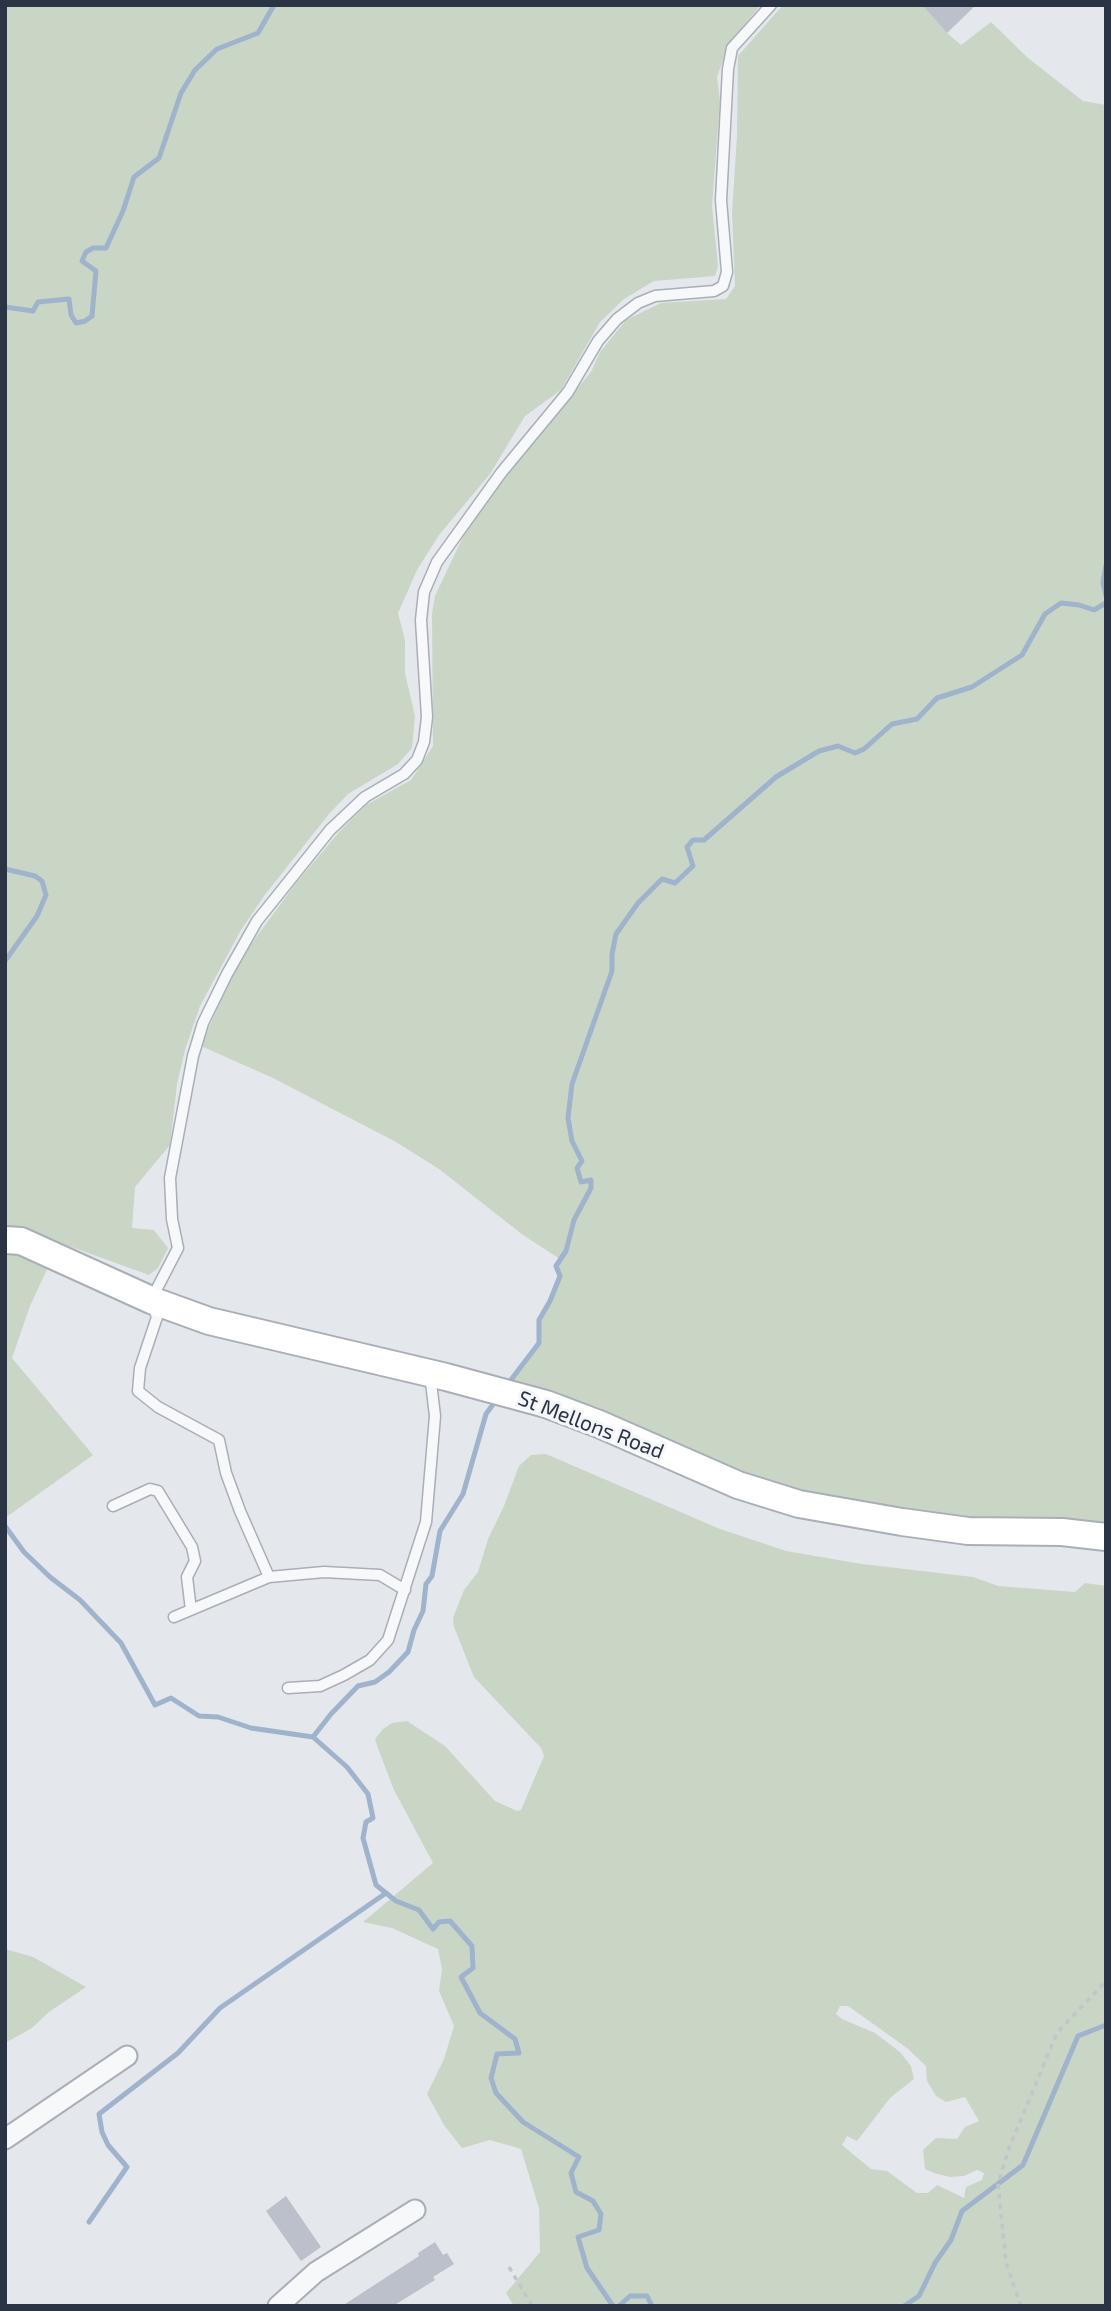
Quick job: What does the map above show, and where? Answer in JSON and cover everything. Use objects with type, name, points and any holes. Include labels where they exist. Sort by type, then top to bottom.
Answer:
[{"type":"main road","name":"St Mellons Road","points":[[5,1240],[22,1241],[152,1300],[209,1321],[430,1373],[547,1404],[738,1485],[799,1504],[968,1531],[1062,1532],[1106,1537]]},
{"type":"street","points":[[5,2140],[127,2056]]},
{"type":"street","points":[[278,2306],[316,2272],[415,2210]]},
{"type":"lane","points":[[269,1577],[226,1473],[219,1440],[158,1407],[138,1391],[140,1368],[157,1317],[152,1300],[178,1248],[172,1219],[170,1178],[193,1056],[204,1023],[226,974],[257,921],[330,830],[365,797],[404,774],[417,760],[424,742],[426,717],[421,620],[424,592],[437,562],[501,473],[568,392],[598,341],[617,319],[638,303],[655,296],[715,291],[723,286],[727,272],[721,200],[728,69],[732,48],[771,5]]},
{"type":"lane","points":[[288,1688],[320,1686],[344,1675],[370,1660],[388,1640],[426,1522],[435,1416],[430,1373]]},
{"type":"lane","points":[[113,1506],[150,1489],[158,1491],[192,1547],[195,1561],[187,1577],[191,1609]]},
{"type":"lane","points":[[174,1617],[269,1577],[324,1572],[380,1575],[405,1590]]},
{"type":"path","points":[[1021,2306],[1006,2263],[998,2184],[1009,2148],[1057,2033],[1106,1981]]},
{"type":"path","points":[[509,2267],[532,2306]]},
{"type":"green space","points":[[5,5],[761,5],[729,43],[717,77],[720,101],[712,206],[718,266],[715,276],[654,281],[624,299],[600,322],[561,390],[525,416],[490,474],[439,535],[417,570],[398,613],[405,641],[405,673],[415,716],[412,748],[398,764],[348,794],[329,814],[264,896],[241,930],[200,1006],[177,1084],[170,1145],[135,1187],[132,1228],[154,1230],[168,1248],[158,1268],[149,1275],[33,1233],[5,1227]]},
{"type":"green space","points":[[783,5],[922,5],[961,45],[991,22],[1028,58],[1083,101],[1106,105],[1106,1527],[1081,1522],[935,1517],[771,1487],[509,1382],[539,1343],[539,1320],[560,1276],[556,1266],[560,1259],[523,1235],[439,1169],[396,1142],[273,1078],[201,1046],[226,988],[249,947],[296,883],[366,805],[411,780],[433,746],[432,613],[435,596],[469,524],[591,372],[600,352],[626,320],[661,303],[726,299],[735,286],[732,214],[738,56]]},
{"type":"green space","points":[[5,1246],[50,1263],[30,1306],[12,1358],[93,1455],[5,1518]]},
{"type":"green space","points":[[546,1454],[720,1529],[786,1551],[862,1564],[973,1577],[998,1586],[1075,1592],[1085,1583],[1106,1586],[1106,2306],[514,2306],[506,2293],[540,2252],[539,2208],[521,2149],[490,2140],[462,2148],[444,2125],[427,2094],[444,2059],[454,2026],[439,1991],[442,1969],[438,1949],[392,1928],[363,1922],[433,1863],[394,1790],[379,1751],[375,1739],[383,1729],[392,1723],[407,1721],[445,1746],[495,1801],[517,1811],[521,1810],[544,1756],[541,1748],[474,1677],[453,1618],[464,1590],[478,1572],[488,1539],[519,1466],[531,1455]],"holes":[[[840,2006],[848,2006],[907,2048],[926,2066],[927,2081],[936,2096],[946,2102],[965,2097],[979,2121],[965,2127],[957,2139],[936,2138],[923,2150],[925,2169],[934,2173],[950,2177],[964,2176],[977,2170],[984,2173],[982,2180],[966,2187],[964,2198],[937,2185],[928,2193],[917,2193],[887,2171],[871,2169],[842,2145],[847,2136],[857,2141],[890,2098],[914,2079],[911,2066],[900,2052],[875,2033],[836,2014]]]},
{"type":"green space","points":[[5,1949],[33,1957],[86,1987],[49,2012],[32,2028],[5,2043]]},
{"type":"building","points":[[922,5],[976,5],[947,33]]},
{"type":"building","points":[[286,2196],[321,2247],[301,2261],[266,2211]]},
{"type":"building","points":[[435,2242],[443,2255],[447,2253],[454,2264],[433,2277],[435,2280],[393,2306],[342,2306],[419,2256],[418,2253]]},
{"type":"waterway","points":[[5,307],[33,311],[38,302],[69,299],[71,315],[76,323],[92,316],[96,271],[82,261],[86,252],[93,248],[106,248],[123,211],[134,177],[159,158],[181,93],[195,70],[217,49],[258,33],[274,5]]},
{"type":"waterway","points":[[1106,565],[1103,583],[1106,596]]},
{"type":"waterway","points":[[507,1385],[539,1343],[539,1320],[560,1276],[556,1266],[566,1251],[574,1220],[591,1188],[591,1180],[581,1182],[577,1168],[582,1161],[572,1141],[568,1118],[572,1084],[612,971],[616,934],[638,903],[662,879],[675,883],[693,866],[687,847],[693,840],[704,840],[776,777],[819,751],[838,746],[855,753],[864,749],[892,724],[917,719],[937,698],[972,687],[1022,655],[1045,614],[1061,603],[1094,610],[1106,603]]},
{"type":"waterway","points":[[5,869],[35,876],[42,881],[46,895],[37,916],[5,961]]},
{"type":"waterway","points":[[497,1399],[486,1414],[463,1494],[440,1531],[432,1576],[426,1584],[423,1611],[408,1652],[375,1682],[358,1686],[313,1737],[347,1767],[368,1794],[373,1818],[366,1822],[363,1838],[376,1885],[396,1901],[419,1910],[433,1929],[439,1922],[450,1921],[472,1946],[473,1968],[461,1977],[480,2013],[515,2039],[519,2053],[497,2054],[491,2078],[496,2093],[523,2122],[579,2157],[571,2173],[576,2192],[593,2201],[601,2214],[599,2230],[578,2237],[587,2268],[613,2306]]},
{"type":"waterway","points":[[5,1526],[24,1552],[80,1600],[121,1643],[155,1705],[171,1698],[199,1716],[218,1717],[251,1728],[313,1737]]},
{"type":"waterway","points":[[89,2222],[127,2167],[108,2145],[102,2132],[99,2114],[178,2053],[220,2008],[386,1893]]},
{"type":"waterway","points":[[904,2306],[919,2296],[935,2263],[951,2240],[962,2211],[1023,2165],[1078,2036],[1106,2025]]},
{"type":"waterway","points":[[619,2306],[630,2296],[647,2296],[652,2306]]}]
